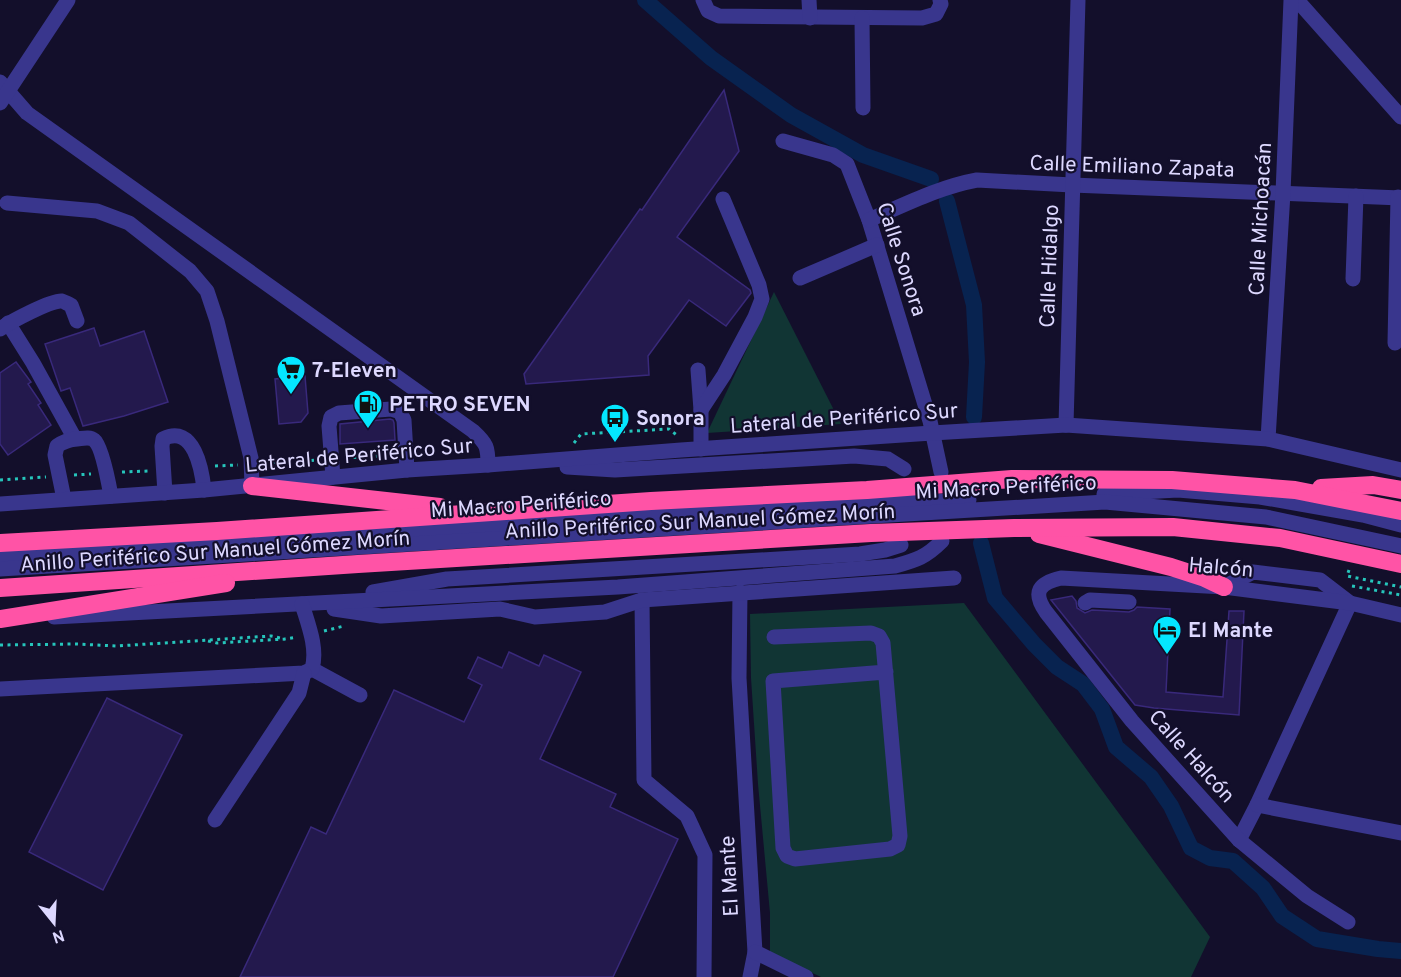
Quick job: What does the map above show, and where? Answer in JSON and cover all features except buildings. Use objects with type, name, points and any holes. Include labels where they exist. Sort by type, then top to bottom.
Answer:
[{"type":"highway","name":"Anillo Periférico Sur Manuel Gómez Morín","points":[[0,543],[217,531],[651,501],[867,490],[1012,479],[1172,480],[1295,490],[1401,511]]},
{"type":"highway","points":[[1295,490],[1373,485],[1401,490]]},
{"type":"highway","points":[[252,486],[487,513]]},
{"type":"highway","name":"Anillo Periférico Sur Manuel Gómez Morín","points":[[0,588],[871,533],[1014,528],[1173,527],[1280,538],[1401,564]]},
{"type":"highway","points":[[1014,528],[1172,567],[1224,587]]},
{"type":"highway","points":[[0,620],[357,564]]},
{"type":"street","points":[[67,0],[3,92],[27,113],[473,431],[488,449],[488,465]]},
{"type":"street","points":[[809,0],[810,18]]},
{"type":"street","name":"Calle Hidalgo","points":[[1066,425],[1078,0]]},
{"type":"street","name":"Calle Michoacán","points":[[1268,439],[1283,193],[1291,0]]},
{"type":"street","points":[[1297,0],[1401,117]]},
{"type":"street","points":[[705,5],[719,16],[810,18],[922,18],[938,7]]},
{"type":"street","points":[[862,18],[863,108]]},
{"type":"street","name":"Calle Sonora","points":[[783,141],[833,155],[847,164],[877,245],[930,421],[941,472]]},
{"type":"street","name":"Calle Emiliano Zapata","points":[[869,220],[924,196],[977,180],[1400,197]]},
{"type":"street","points":[[1353,279],[1356,196]]},
{"type":"street","points":[[1395,343],[1400,197]]},
{"type":"street","points":[[701,410],[724,375],[762,299],[759,285],[723,199]]},
{"type":"street","points":[[7,203],[97,211],[129,223],[189,271],[207,291],[217,321],[250,458],[252,486]]},
{"type":"street","points":[[800,278],[877,245]]},
{"type":"street","points":[[75,439],[33,363],[4,326],[53,302],[63,301],[71,305],[77,321]]},
{"type":"street","points":[[698,370],[701,449]]},
{"type":"street","points":[[333,477],[328,426],[331,417],[339,413],[391,409],[399,412],[404,420],[407,470]]},
{"type":"street","name":"Lateral de Periférico Sur","points":[[0,504],[252,486],[407,470],[1066,425],[1268,439],[1401,470]]},
{"type":"street","points":[[165,493],[162,446],[163,439],[170,436],[182,436],[190,444],[201,467],[204,490]]},
{"type":"street","points":[[64,499],[55,455],[57,446],[65,441],[86,438],[94,440],[99,446],[111,496]]},
{"type":"street","points":[[507,464],[615,470],[854,456],[888,459],[904,469]]},
{"type":"street","name":"Mi Macro Periférico","points":[[0,558],[784,508],[1178,490],[1260,497],[1363,515],[1401,525]]},
{"type":"street","name":"Mi Macro Periférico","points":[[0,569],[1105,502],[1266,518],[1401,546]]},
{"type":"street","points":[[0,620],[618,587],[895,566],[916,560],[931,552],[942,541]]},
{"type":"street","points":[[302,604],[447,579],[860,554],[901,545]]},
{"type":"street","points":[[1224,587],[1253,572],[1320,580],[1350,603],[1239,840]]},
{"type":"street","points":[[302,604],[381,616],[500,609],[535,617],[605,612],[642,600],[954,578]]},
{"type":"street","name":"Halcón","points":[[1039,590],[1047,581],[1061,578],[1224,587],[1350,603],[1401,615]]},
{"type":"street","name":"Calle Halcón","points":[[1039,590],[1038,601],[1132,721],[1239,840],[1307,896],[1348,922]]},
{"type":"street","name":"El Mante","points":[[740,592],[739,678],[755,952],[750,977]]},
{"type":"street","points":[[642,600],[644,780],[687,816],[705,855],[704,977]]},
{"type":"street","points":[[1085,603],[1090,600],[1129,602]]},
{"type":"street","points":[[215,820],[299,693],[315,660],[311,634],[302,604]]},
{"type":"street","points":[[774,637],[871,633],[879,636],[883,643],[886,672],[900,836],[898,845],[890,849],[795,859],[787,856],[783,848],[773,681],[886,672]]},
{"type":"street","points":[[0,689],[308,671],[360,695]]},
{"type":"street","points":[[1257,805],[1401,833]]},
{"type":"street","points":[[755,952],[806,977]]},
{"type":"path","points":[[1359,572],[1348,570],[1347,576],[1401,587]]},
{"type":"path","points":[[1320,580],[1401,595]]},
{"type":"path","points":[[0,645],[117,646],[203,639],[217,643],[285,639],[351,624]]},
{"type":"green space","points":[[774,292],[841,424],[707,433]]},
{"type":"green space","points":[[964,603],[1210,937],[1191,977],[821,977],[770,953],[770,913],[751,678],[750,614]]},
{"type":"waterway","points":[[645,0],[711,58],[791,115],[863,155],[931,179]]},
{"type":"waterway","points":[[947,201],[974,305],[977,362],[974,417]]},
{"type":"waterway","points":[[981,543],[995,598],[1057,667],[1083,684],[1102,709],[1116,747],[1151,777],[1171,806],[1191,848],[1210,858],[1233,861],[1263,888],[1282,916],[1317,939],[1401,951]]},
{"type":"place","name":"7-Eleven","points":[[291,396]]},
{"type":"place","name":"PETRO SEVEN","points":[[368,430]]},
{"type":"place","name":"Sonora","points":[[615,444]]},
{"type":"place","name":"El Mante","points":[[1167,656]]}]
